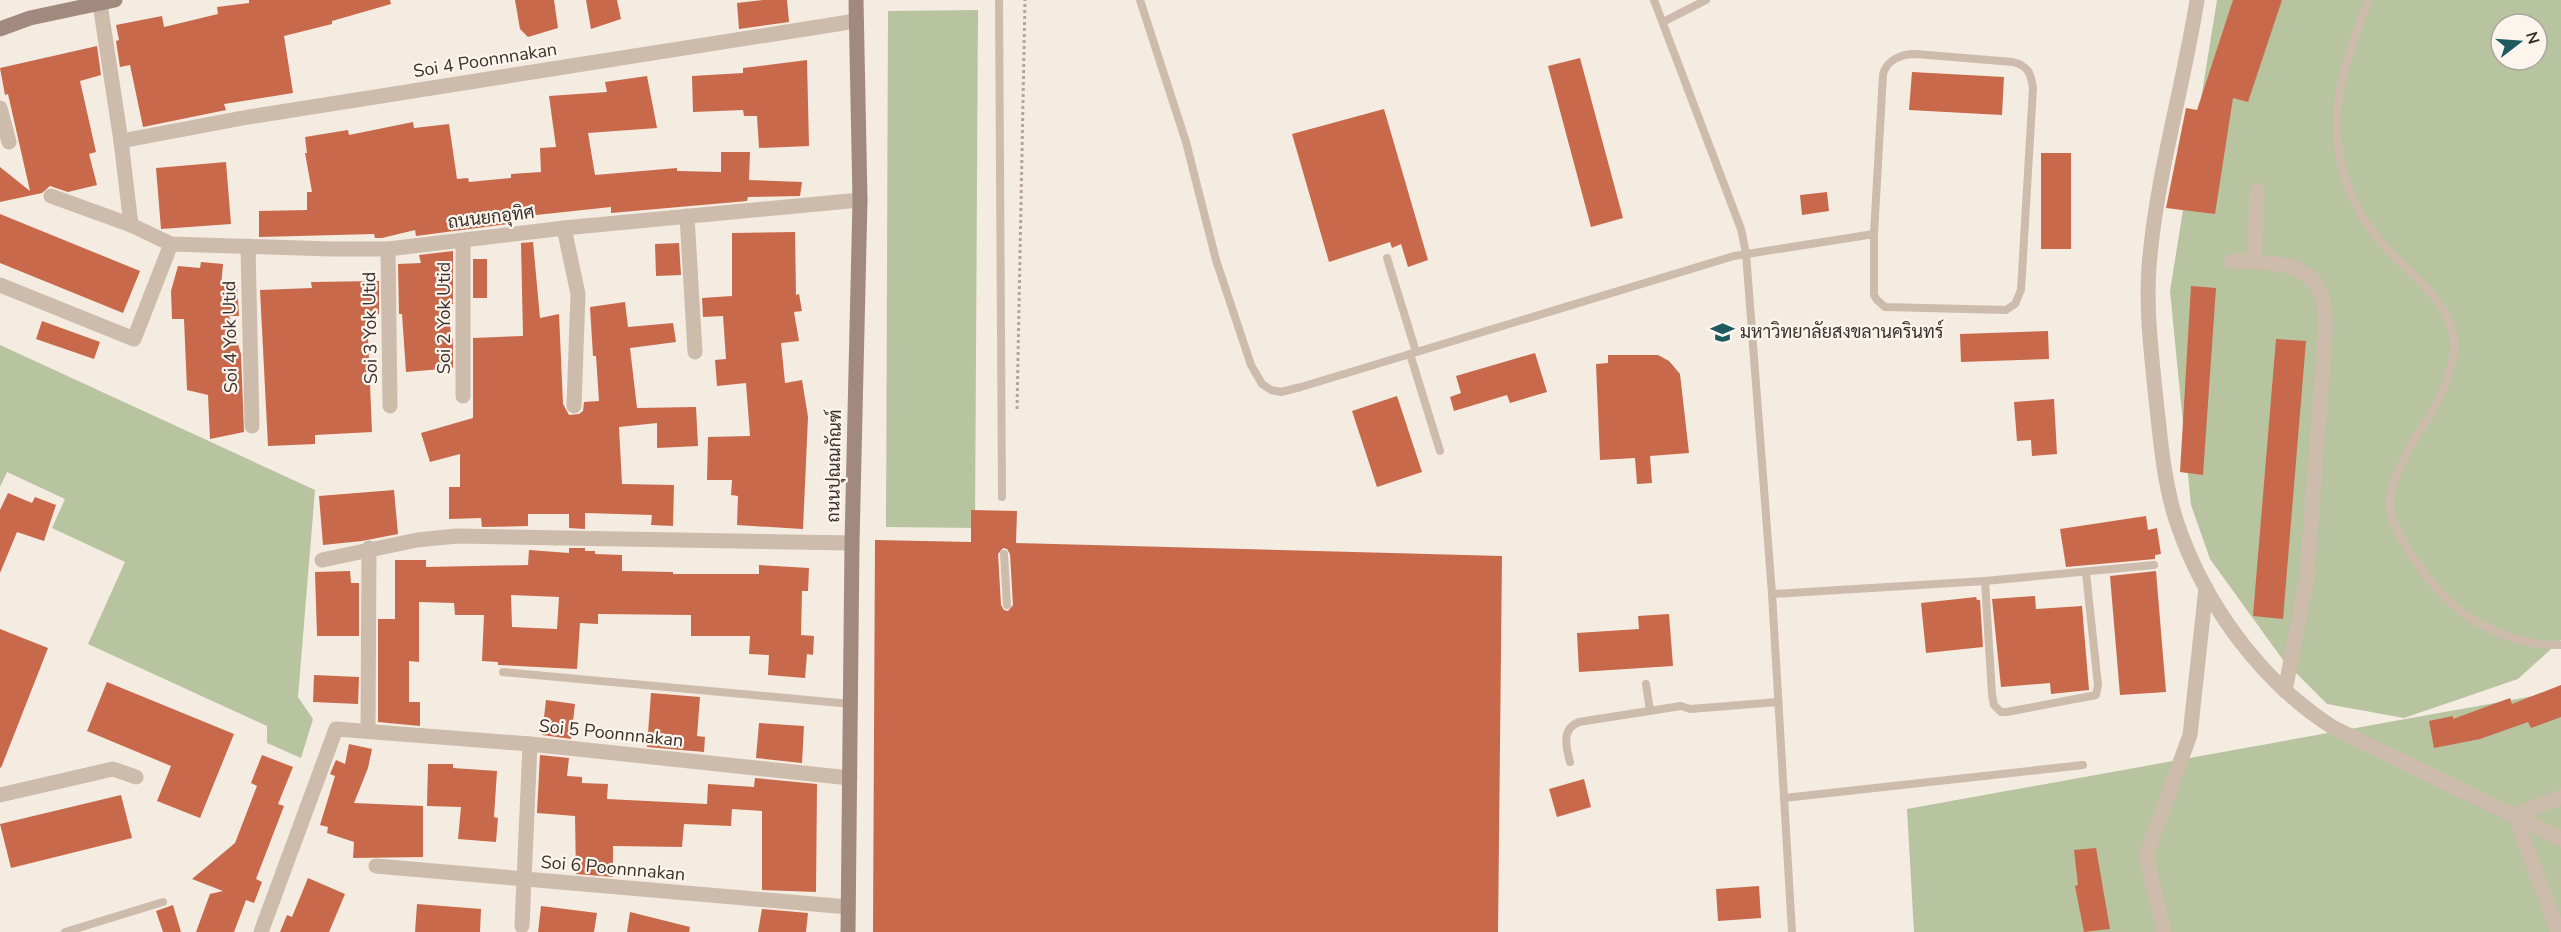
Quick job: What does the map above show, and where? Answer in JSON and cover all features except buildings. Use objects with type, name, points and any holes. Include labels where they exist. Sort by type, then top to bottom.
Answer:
[{"type":"street","points":[[1,25],[115,0]]},
{"type":"street","name":"ถนนปุณณกัณฑ์","points":[[848,932],[852,543],[860,200],[856,0]]},
{"type":"street","points":[[2197,0],[2156,213],[2148,293],[2153,377],[2168,488],[2178,524],[2206,588],[2248,652],[2284,691],[2308,711],[2334,728],[2561,839]]},
{"type":"street","points":[[100,4],[131,225]]},
{"type":"street","name":"Soi 4 Poonnnakan","points":[[121,141],[259,115],[856,21]]},
{"type":"street","points":[[0,108],[9,142]]},
{"type":"street","points":[[2254,262],[2257,190]]},
{"type":"street","name":"ถนนยกอุทิศ","points":[[51,196],[131,225],[171,244],[388,249],[564,228],[860,200]]},
{"type":"street","points":[[687,216],[696,352]]},
{"type":"street","points":[[564,228],[579,294],[574,406]]},
{"type":"street","name":"Soi 2 Yok Utid","points":[[463,241],[463,396]]},
{"type":"street","points":[[0,285],[134,339],[171,244]]},
{"type":"street","name":"Soi 4 Yok Utid","points":[[248,246],[252,426]]},
{"type":"street","name":"Soi 3 Yok Utid","points":[[388,249],[390,406]]},
{"type":"street","points":[[2232,261],[2290,267],[2312,277],[2319,286],[2325,309],[2307,577],[2284,691]]},
{"type":"street","points":[[322,560],[369,548],[457,536],[852,543]]},
{"type":"street","points":[[368,731],[369,548]]},
{"type":"street","points":[[2164,932],[2146,856],[2190,735],[2206,588]]},
{"type":"street","name":"Soi 5 Poonnnakan","points":[[261,932],[336,729],[530,744],[850,778]]},
{"type":"street","points":[[522,926],[522,880],[530,744]]},
{"type":"street","points":[[0,795],[113,769],[136,777]]},
{"type":"street","points":[[2514,815],[2561,797]]},
{"type":"street","points":[[2514,815],[2558,932]]},
{"type":"street","name":"Soi 6 Poonnnakan","points":[[376,866],[848,907]]},
{"type":"lane","points":[[999,0],[1002,497]]},
{"type":"lane","points":[[1140,0],[1186,142],[1216,260],[1251,365],[1257,378],[1267,388],[1281,392],[1746,253],[1874,234]]},
{"type":"lane","points":[[1654,0],[1741,229],[1746,253],[1772,594],[1792,932]]},
{"type":"lane","points":[[1662,22],[1706,0]]},
{"type":"lane","points":[[2367,0],[2338,104],[2342,172],[2357,209],[2368,226],[2385,248],[2437,300],[2450,325],[2454,341],[2448,378],[2428,420],[2401,465],[2389,504],[2391,518],[2429,579],[2451,604],[2466,615],[2502,634],[2522,641],[2561,645]]},
{"type":"lane","points":[[1916,54],[2013,62],[2022,64],[2028,69],[2032,78],[2032,100],[2021,290],[2015,304],[2002,311],[1885,307],[1874,295],[1874,234],[1883,75],[1886,66],[1899,57],[1916,54]]},
{"type":"lane","points":[[1387,258],[1440,451]]},
{"type":"lane","points":[[1004,554],[1007,605]]},
{"type":"lane","points":[[1772,594],[1985,581],[2154,565]]},
{"type":"lane","points":[[1985,581],[1992,695],[1997,709],[2003,712],[2096,695],[2098,685],[2086,573]]},
{"type":"lane","points":[[503,672],[851,704]]},
{"type":"lane","points":[[1646,684],[1650,711]]},
{"type":"lane","points":[[1570,762],[1566,735],[1575,723],[1682,706],[1690,709],[1778,702]]},
{"type":"lane","points":[[1784,798],[2083,765]]},
{"type":"lane","points":[[65,932],[163,902]]},
{"type":"path","points":[[1017,414],[1025,0]]},
{"type":"green space","points":[[2217,0],[2561,0],[2561,640],[2518,679],[2404,718],[2327,704],[2283,660],[2210,559],[2191,505],[2170,291]]},
{"type":"green space","points":[[978,10],[975,528],[886,527],[888,11]]},
{"type":"green space","points":[[0,345],[315,490],[298,697],[313,719],[301,758],[267,743],[267,726],[88,644],[125,562],[52,528],[65,499],[7,472],[0,487]]},
{"type":"green space","points":[[2561,691],[2561,932],[1914,932],[1907,809]]},
{"type":"place","name":"มหาวิทยาลัยสงขลานครินทร์","points":[[1722,332]]}]
